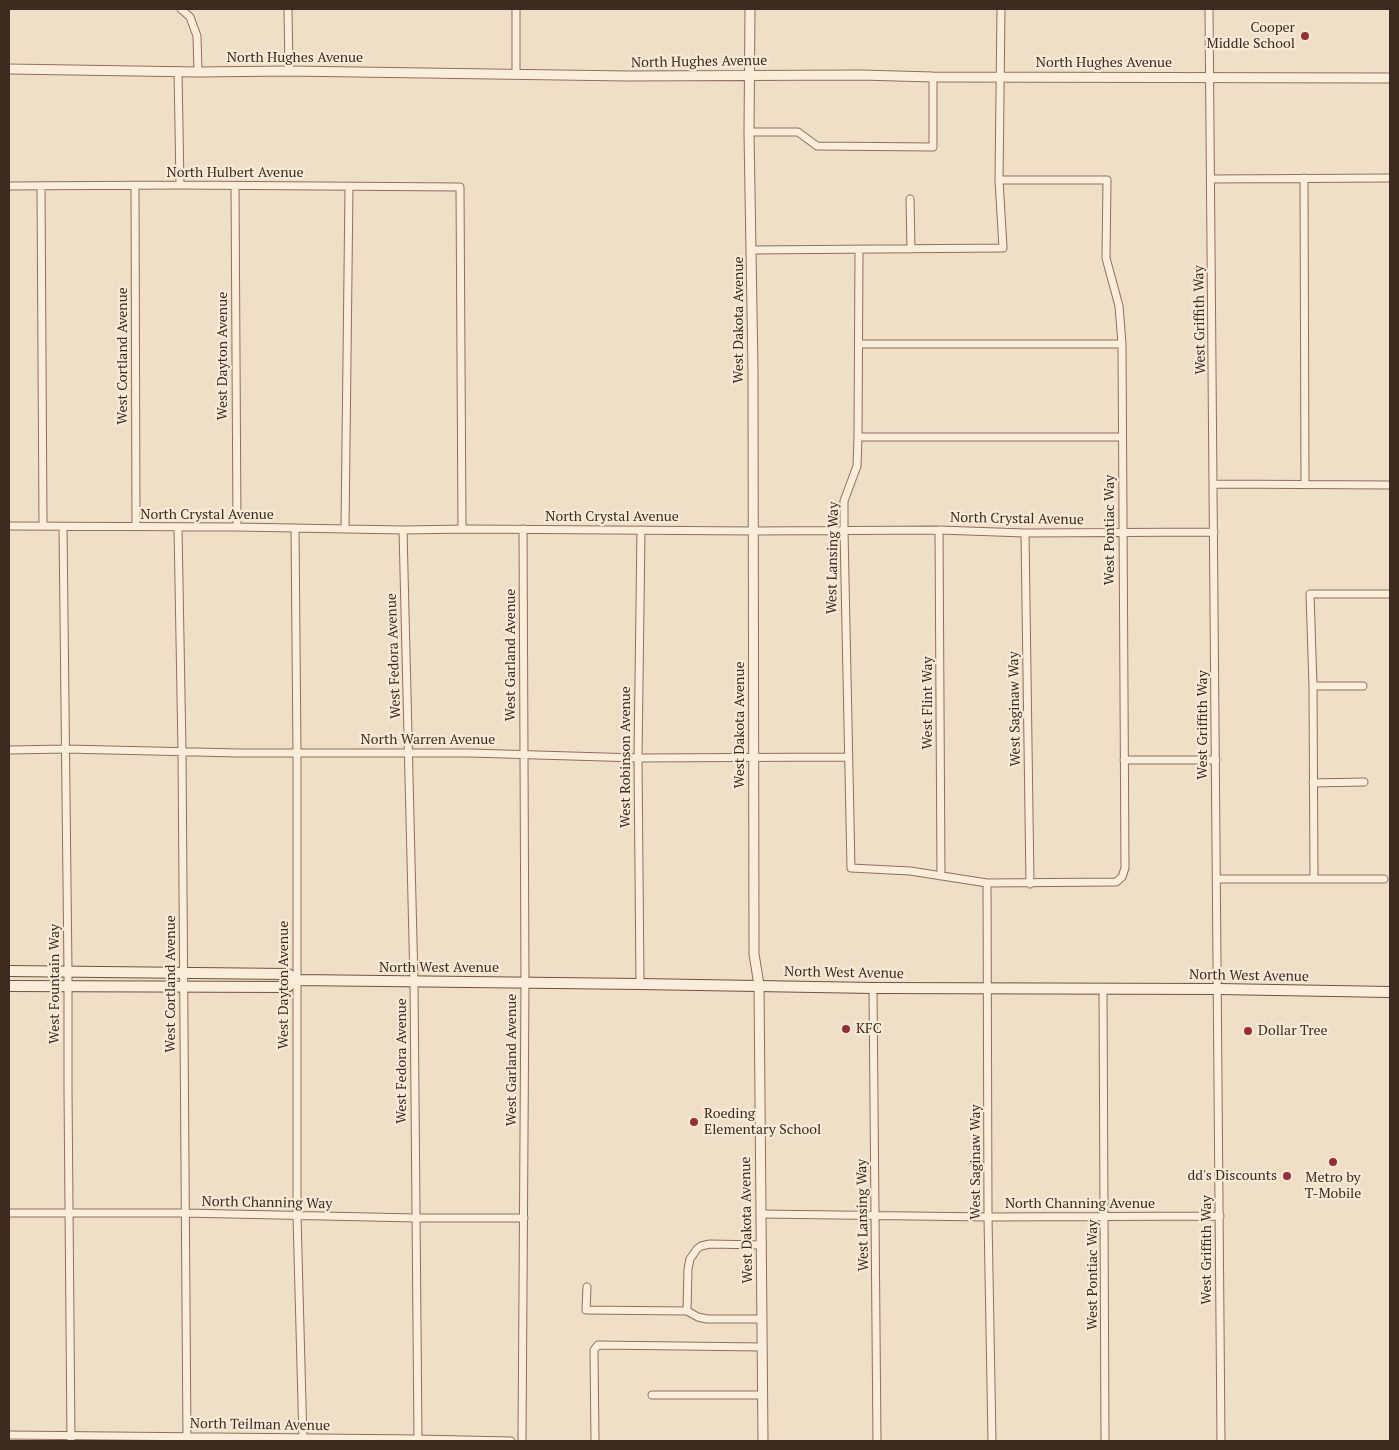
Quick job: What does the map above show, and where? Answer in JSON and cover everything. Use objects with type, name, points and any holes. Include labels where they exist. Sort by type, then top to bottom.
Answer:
[{"type":"main road","name":"North West Avenue","points":[[9,971],[288,974],[296,980],[414,982],[1390,992]]},
{"type":"main road","name":"North West Avenue","points":[[9,986],[287,987],[296,980]]},
{"type":"street","points":[[181,9],[190,17],[197,36],[198,72]]},
{"type":"street","points":[[288,9],[289,71]]},
{"type":"street","points":[[516,9],[516,74]]},
{"type":"street","name":"West Dakota Avenue","points":[[750,9],[749,132],[752,250],[754,531],[754,954],[760,985],[763,1441]]},
{"type":"street","points":[[752,250],[1003,248],[999,180],[1001,9]]},
{"type":"street","name":"West Griffith Way","points":[[1209,9],[1221,1441]]},
{"type":"street","name":"North Hughes Avenue","points":[[9,69],[627,76],[860,75],[933,77],[1390,78]]},
{"type":"street","points":[[178,71],[180,185]]},
{"type":"street","points":[[749,132],[798,132],[817,146],[933,147],[933,77]]},
{"type":"street","points":[[1304,178],[1305,485]]},
{"type":"street","points":[[1211,179],[1390,178]]},
{"type":"street","name":"West Pontiac Way","points":[[999,180],[1106,180],[1106,258],[1119,306],[1122,344],[1125,868],[1120,880],[1111,883],[1030,884]]},
{"type":"street","name":"North Hulbert Avenue","points":[[9,186],[460,187],[462,529]]},
{"type":"street","points":[[41,186],[43,526]]},
{"type":"street","name":"West Cortland Avenue","points":[[135,186],[136,527]]},
{"type":"street","name":"West Dayton Avenue","points":[[235,186],[237,527]]},
{"type":"street","points":[[345,529],[349,187]]},
{"type":"street","points":[[910,199],[911,249]]},
{"type":"street","name":"West Lansing Way","points":[[859,250],[857,466],[844,501],[850,868],[910,871],[941,876]]},
{"type":"street","points":[[859,344],[1122,344]]},
{"type":"street","points":[[858,437],[1122,438]]},
{"type":"street","points":[[1214,484],[1390,485]]},
{"type":"street","name":"North Crystal Avenue","points":[[9,526],[403,530],[1214,532]]},
{"type":"street","name":"West Fountain Way","points":[[63,527],[71,1439]]},
{"type":"street","name":"West Cortland Avenue","points":[[178,527],[182,751],[187,1439]]},
{"type":"street","name":"West Dayton Avenue","points":[[294,528],[297,753],[297,1216],[303,1440]]},
{"type":"street","name":"West Garland Avenue","points":[[522,1441],[525,982],[523,529]]},
{"type":"street","name":"West Fedora Avenue","points":[[403,530],[414,982],[418,1440]]},
{"type":"street","name":"West Robinson Avenue","points":[[640,984],[638,758],[641,530]]},
{"type":"street","name":"West Flint Way","points":[[939,530],[941,876]]},
{"type":"street","name":"West Saginaw Way","points":[[1026,533],[1030,884]]},
{"type":"street","points":[[1314,879],[1313,686],[1310,594],[1390,594]]},
{"type":"street","points":[[1313,686],[1362,686]]},
{"type":"street","name":"North Warren Avenue","points":[[9,750],[66,749],[239,753],[409,752],[638,758],[848,758]]},
{"type":"street","points":[[1124,760],[1216,760]]},
{"type":"street","points":[[1313,782],[1364,782]]},
{"type":"street","points":[[941,876],[988,883],[1030,884]]},
{"type":"street","points":[[1217,879],[1384,880]]},
{"type":"street","name":"West Saginaw Way","points":[[988,883],[988,1217],[992,1441]]},
{"type":"street","name":"West Lansing Way","points":[[873,988],[877,1441]]},
{"type":"street","name":"West Pontiac Way","points":[[1103,988],[1105,1441]]},
{"type":"street","name":"North Channing Way","points":[[9,1213],[184,1213],[416,1218],[524,1218]]},
{"type":"street","name":"North Channing Avenue","points":[[761,1214],[876,1214],[988,1217],[1220,1216]]},
{"type":"street","points":[[687,1311],[688,1269],[690,1259],[697,1249],[706,1244],[762,1245]]},
{"type":"street","points":[[587,1287],[586,1310],[687,1311],[707,1319],[762,1319]]},
{"type":"street","points":[[596,1441],[594,1350],[598,1345],[762,1347]]},
{"type":"street","points":[[652,1395],[762,1395]]},
{"type":"street","name":"North Teilman Avenue","points":[[9,1435],[71,1439],[511,1441]]},
{"type":"place","name":"Cooper Middle School","points":[[1305,36]]},
{"type":"place","name":"KFC","points":[[846,1029]]},
{"type":"place","name":"Dollar Tree","points":[[1248,1031]]},
{"type":"place","name":"Roeding Elementary School","points":[[694,1122]]},
{"type":"place","name":"Metro by T-Mobile","points":[[1333,1162]]},
{"type":"place","name":"dd's Discounts","points":[[1287,1176]]}]
